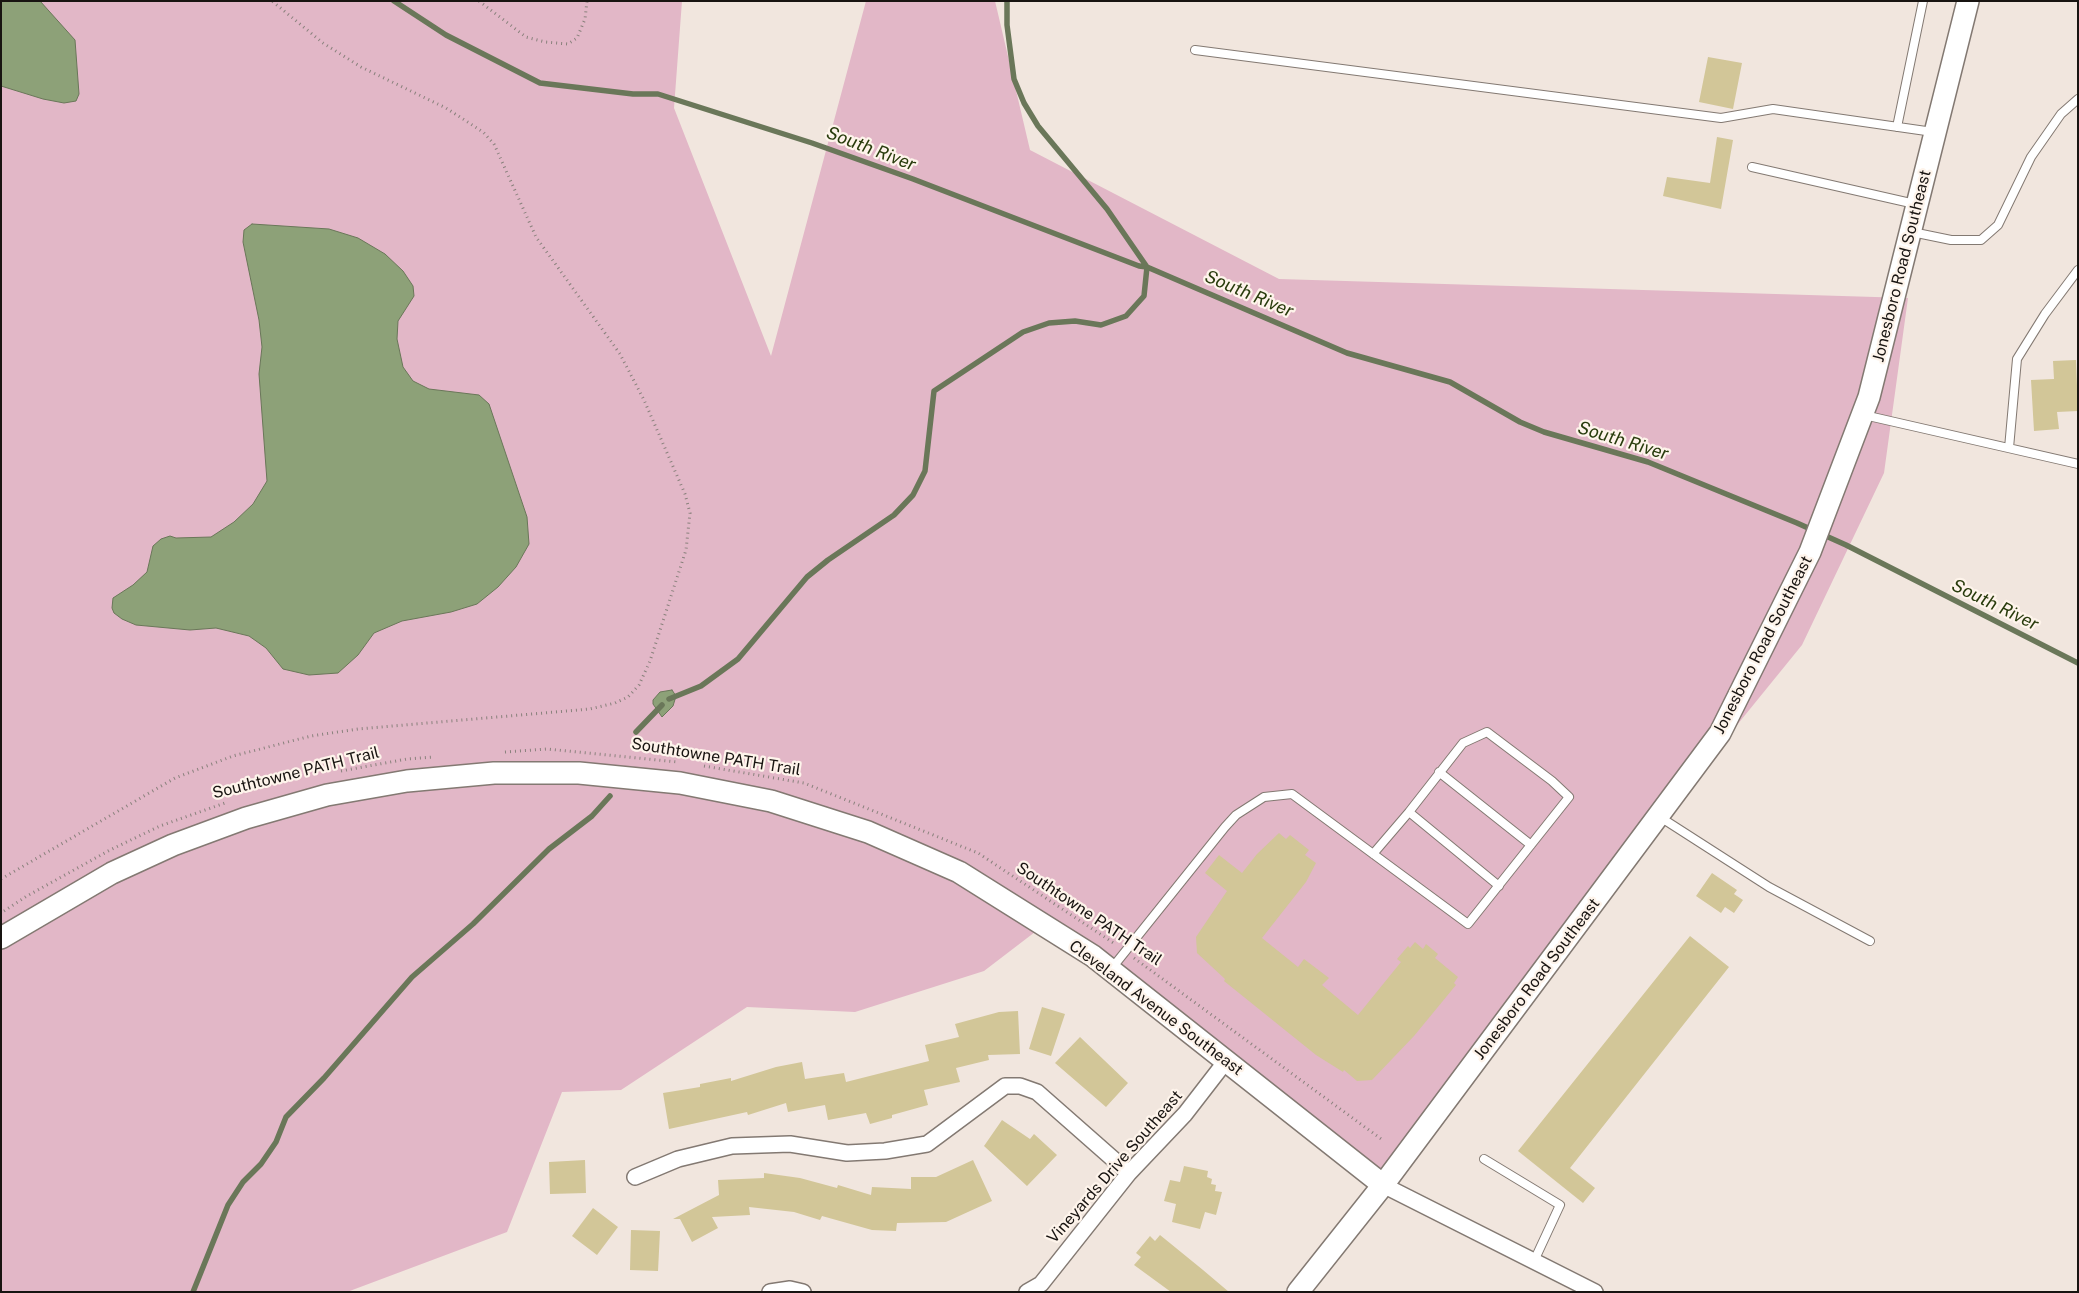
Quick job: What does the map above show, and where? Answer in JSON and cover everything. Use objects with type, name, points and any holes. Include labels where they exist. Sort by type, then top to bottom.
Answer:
[{"type":"main road","name":"Jonesboro Road Southeast","points":[[1298,1292],[1383,1186],[1720,733],[1810,552],[1869,397],[1968,1]]},
{"type":"main road","name":"Cleveland Avenue Southeast","points":[[1,938],[112,873],[173,845],[255,816],[327,796],[406,781],[494,773],[579,773],[698,787],[771,802],[868,832],[959,872],[1093,956],[1383,1186]]},
{"type":"street","name":"Vineyards Drive Southeast","points":[[1027,1292],[1041,1284],[1129,1173],[1185,1114],[1226,1061]]},
{"type":"street","points":[[635,1177],[678,1159],[732,1146],[790,1144],[847,1153],[885,1151],[927,1144],[1004,1086],[1020,1086],[1037,1092],[1129,1173]]},
{"type":"street","name":"Cleveland Avenue Southeast","points":[[1383,1186],[1595,1292]]},
{"type":"street","points":[[770,1292],[790,1289],[803,1292]]},
{"type":"lane","points":[[1897,127],[1923,1]]},
{"type":"lane","points":[[1195,50],[1721,118],[1773,110],[1935,133]]},
{"type":"lane","points":[[1910,231],[1951,240],[1981,240],[1998,225],[2031,157],[2061,114],[2078,98]]},
{"type":"lane","points":[[1752,167],[1917,204]]},
{"type":"lane","points":[[2009,448],[2016,359],[2045,314],[2078,270]]},
{"type":"lane","points":[[1862,415],[2078,464]]},
{"type":"lane","points":[[1111,970],[1225,827],[1236,815],[1264,797],[1292,794],[1373,854],[1468,924],[1569,797],[1552,781],[1487,732],[1463,743],[1409,812],[1373,854]]},
{"type":"lane","points":[[1439,772],[1531,845]]},
{"type":"lane","points":[[1409,812],[1499,886]]},
{"type":"lane","points":[[1658,816],[1768,887],[1870,941]]},
{"type":"lane","points":[[1484,1159],[1560,1205],[1534,1261]]},
{"type":"path","points":[[1,880],[176,778],[233,756],[311,736],[358,729],[590,709],[615,703],[628,697],[639,685],[650,661],[686,550],[690,513],[686,494],[644,400],[620,354],[536,237],[494,144],[483,132],[446,108],[361,67],[323,43],[272,1]]},
{"type":"path","points":[[479,1],[526,37],[545,42],[568,44],[577,38],[580,32],[585,19],[587,1]]},
{"type":"path","name":"Southtowne PATH Trail","points":[[500,752],[547,749],[680,762]]},
{"type":"path","name":"Southtowne PATH Trail","points":[[334,773],[407,759],[435,757]]},
{"type":"path","name":"Southtowne PATH Trail","points":[[699,765],[804,783],[978,853],[1126,952],[1384,1141]]},
{"type":"path","name":"Southtowne PATH Trail","points":[[1,914],[27,896],[110,850],[160,826],[231,801]]},
{"type":"shaded area","points":[[1,1],[682,1],[674,108],[771,356],[866,1],[995,1],[1030,150],[1279,279],[1908,298],[1884,473],[1802,645],[1581,917],[1391,1180],[1105,960],[1035,932],[984,971],[855,1012],[747,1007],[621,1090],[562,1092],[507,1232],[347,1292],[1,1292]]},
{"type":"shaded area","points":[[1,1],[40,1],[75,40],[79,94],[76,101],[64,103],[43,99],[1,86]]},
{"type":"shaded area","points":[[252,224],[329,229],[358,238],[385,254],[403,271],[413,286],[414,296],[398,321],[397,339],[403,367],[413,381],[429,389],[479,395],[489,404],[527,517],[529,544],[516,567],[498,587],[477,604],[451,612],[402,621],[374,633],[358,655],[338,673],[309,675],[283,669],[266,648],[249,636],[216,628],[190,630],[136,625],[122,619],[114,613],[112,608],[113,598],[133,585],[147,572],[153,546],[161,539],[170,536],[176,538],[211,537],[234,522],[253,504],[267,481],[259,374],[262,347],[259,320],[243,242],[244,230]]},
{"type":"shaded area","points":[[672,690],[676,696],[673,706],[662,717],[653,704],[653,700],[660,692]]},
{"type":"building","points":[[1708,57],[1742,63],[1733,109],[1699,102]]},
{"type":"building","points":[[1717,137],[1733,140],[1721,209],[1663,196],[1667,177],[1710,183]]},
{"type":"building","points":[[2076,360],[2078,411],[2057,412],[2059,429],[2034,431],[2031,380],[2054,379],[2053,361]]},
{"type":"building","points":[[1279,833],[1286,839],[1290,835],[1309,850],[1305,855],[1316,863],[1306,882],[1262,938],[1298,967],[1304,959],[1329,978],[1322,985],[1358,1015],[1401,962],[1397,959],[1408,946],[1410,948],[1415,942],[1423,949],[1426,944],[1438,954],[1435,958],[1458,977],[1454,983],[1456,985],[1414,1036],[1372,1080],[1357,1081],[1344,1070],[1343,1072],[1316,1055],[1224,981],[1225,979],[1197,953],[1196,937],[1227,891],[1205,873],[1219,855],[1242,873],[1257,854]]},
{"type":"building","points":[[1712,873],[1737,890],[1734,894],[1743,900],[1734,913],[1725,907],[1721,913],[1696,896]]},
{"type":"building","points":[[1690,936],[1729,967],[1570,1168],[1595,1188],[1583,1203],[1518,1151]]},
{"type":"building","points":[[1042,1007],[1065,1014],[1051,1056],[1029,1049]]},
{"type":"building","points":[[1018,1011],[1020,1054],[988,1055],[989,1060],[956,1068],[960,1082],[924,1090],[928,1105],[892,1115],[892,1118],[870,1124],[866,1113],[828,1120],[825,1105],[788,1112],[786,1103],[748,1115],[747,1112],[669,1129],[663,1093],[700,1087],[700,1084],[731,1078],[731,1081],[776,1067],[802,1062],[805,1079],[844,1073],[846,1082],[929,1061],[925,1045],[959,1037],[955,1024],[999,1012]]},
{"type":"building","points":[[1080,1037],[1128,1083],[1106,1107],[1055,1063]]},
{"type":"building","points":[[1002,1120],[1030,1139],[1034,1134],[1057,1155],[1027,1186],[984,1146]]},
{"type":"building","points":[[585,1160],[586,1193],[550,1194],[549,1162]]},
{"type":"building","points":[[973,1160],[992,1201],[946,1222],[897,1223],[896,1231],[872,1230],[822,1216],[820,1220],[794,1212],[749,1207],[750,1215],[712,1217],[718,1228],[692,1242],[680,1219],[673,1219],[719,1195],[718,1180],[764,1178],[764,1173],[800,1178],[837,1188],[838,1185],[871,1195],[872,1187],[911,1189],[911,1177],[936,1177]]},
{"type":"building","points":[[1184,1166],[1208,1171],[1207,1177],[1212,1179],[1211,1184],[1216,1185],[1215,1191],[1222,1192],[1216,1215],[1205,1212],[1200,1229],[1172,1222],[1176,1204],[1164,1201],[1170,1180],[1180,1182]]},
{"type":"building","points":[[593,1208],[618,1227],[597,1255],[572,1236]]},
{"type":"building","points":[[631,1230],[660,1231],[658,1271],[630,1270]]},
{"type":"building","points":[[1160,1235],[1229,1292],[1171,1292],[1134,1265],[1141,1257],[1136,1253],[1150,1236],[1155,1241]]},
{"type":"waterway","name":"South River","points":[[394,1],[446,35],[540,83],[633,94],[658,94],[812,143],[913,179],[1139,266],[1147,267],[1347,353],[1450,382],[1520,422],[1544,432],[1648,462],[1797,523],[1846,545],[2078,663]]},
{"type":"waterway","points":[[669,699],[701,686],[738,659],[807,577],[828,560],[894,515],[913,495],[925,471],[934,391],[1023,332],[1049,323],[1075,321],[1101,325],[1126,316],[1144,296],[1147,267],[1107,209],[1038,126],[1024,103],[1014,79],[1007,25],[1007,1]]},
{"type":"waterway","points":[[636,732],[662,705]]},
{"type":"waterway","points":[[193,1292],[228,1205],[243,1182],[261,1164],[276,1142],[286,1117],[324,1078],[412,977],[473,924],[549,849],[592,816],[610,796]]}]
